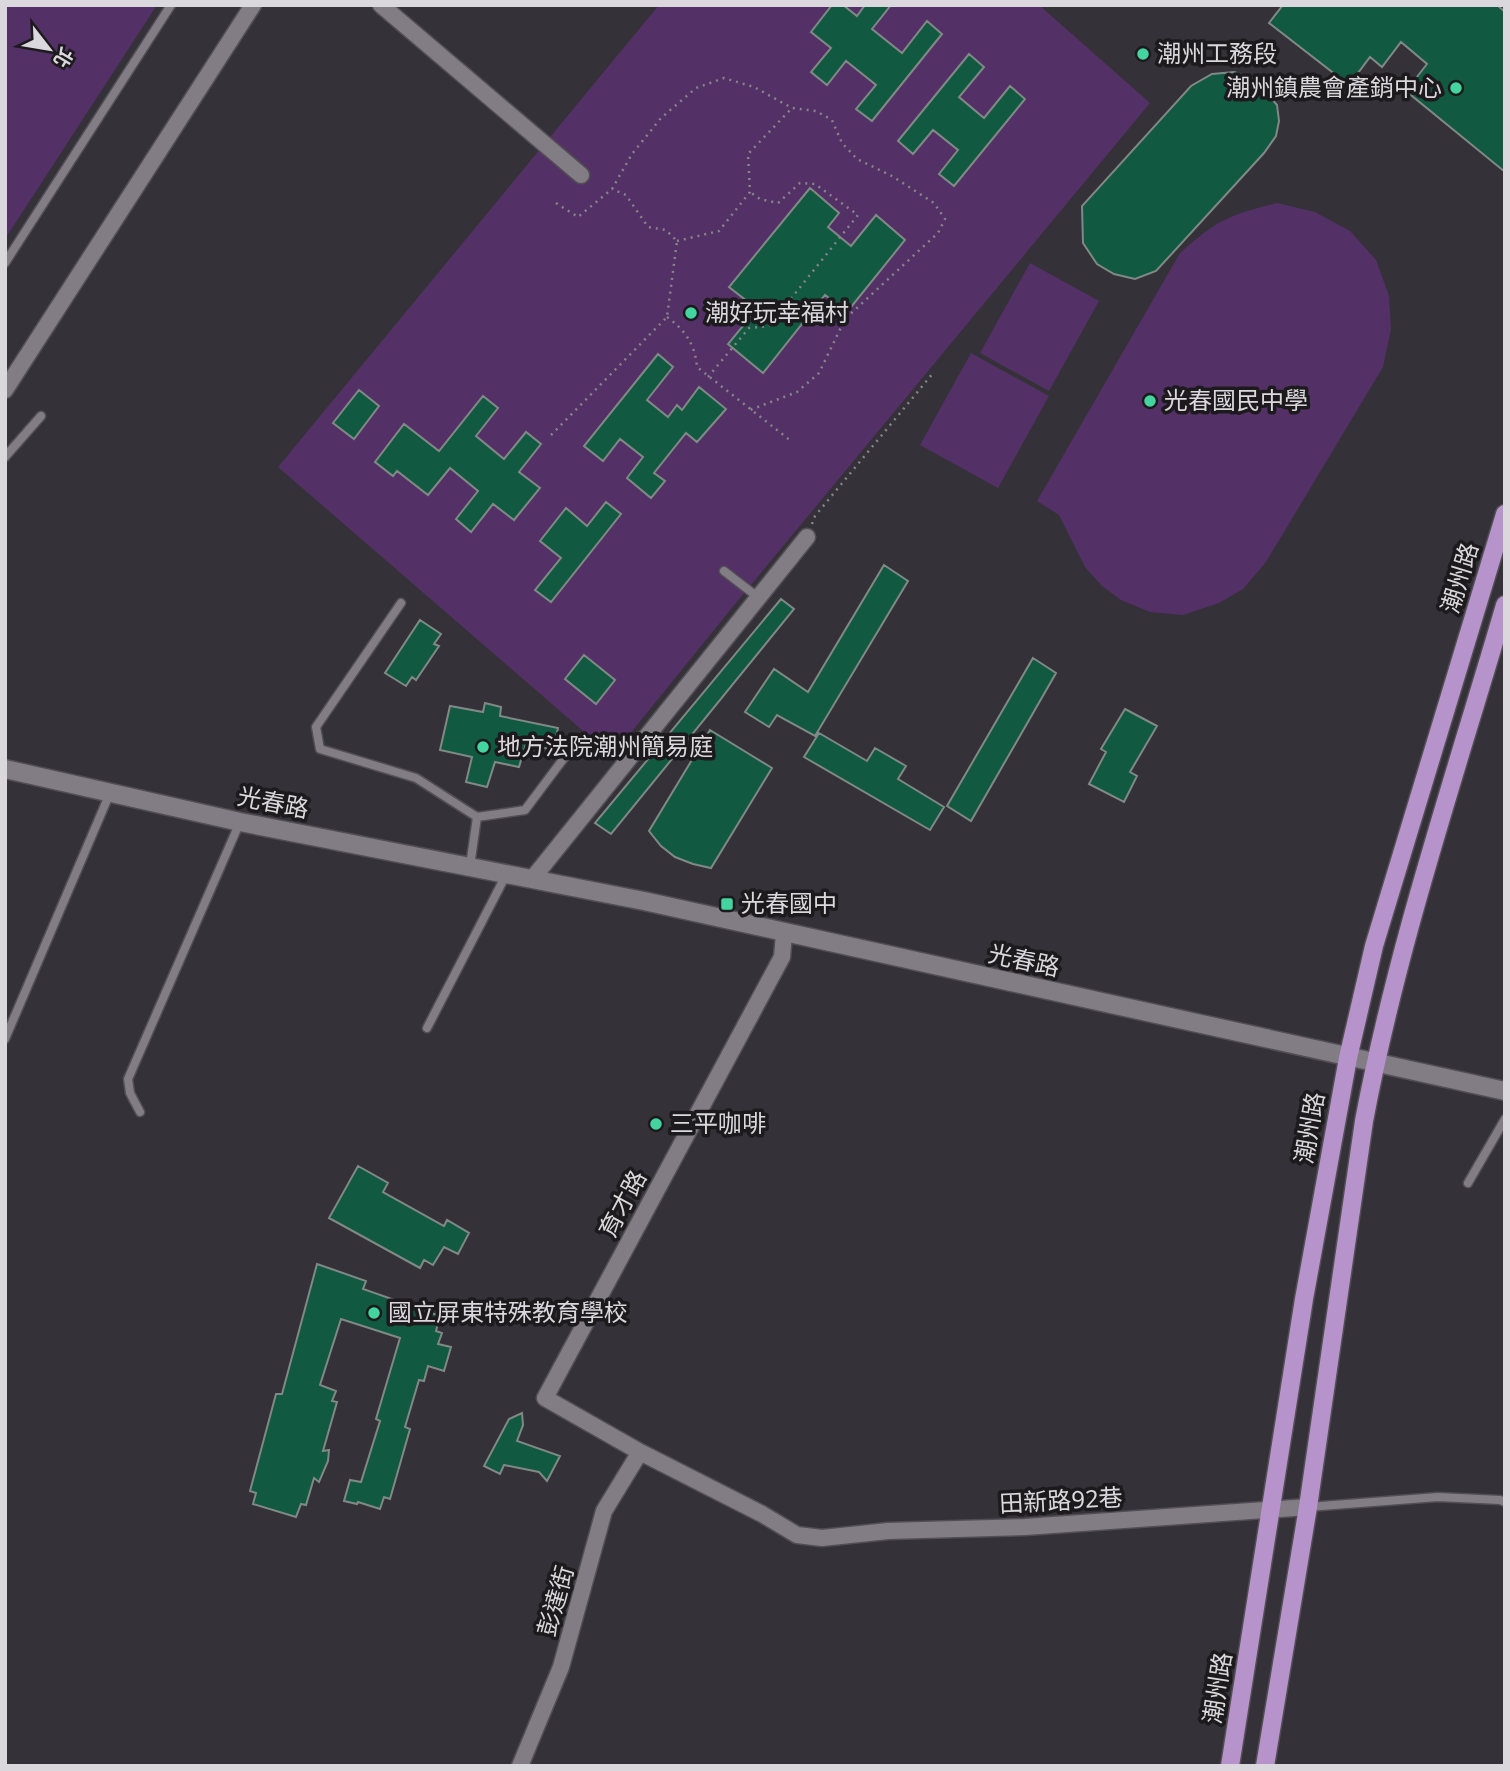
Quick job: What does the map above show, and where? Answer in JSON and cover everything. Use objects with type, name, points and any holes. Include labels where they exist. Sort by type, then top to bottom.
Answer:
[{"type":"main road","name":"潮州路","points":[[1230,1766],[1304,1299],[1348,1058],[1374,946],[1505,514]]},
{"type":"main road","name":"潮州路","points":[[1265,1766],[1308,1507],[1364,1121],[1375,1064],[1403,950],[1501,629],[1505,605]]},
{"type":"main road","name":"光春路","points":[[5,769],[240,822],[533,878],[1505,1091]]},
{"type":"street","points":[[5,390],[253,5]]},
{"type":"street","points":[[381,5],[581,175]]},
{"type":"street","points":[[533,878],[807,537]]},
{"type":"street","name":"育才路","points":[[640,1452],[545,1398],[782,957],[784,934]]},
{"type":"street","name":"田新路92巷","points":[[640,1452],[762,1514],[797,1535],[822,1538],[888,1531],[1024,1527],[1308,1507]]},
{"type":"street","name":"彭達街","points":[[520,1766],[561,1667],[604,1511],[640,1452]]},
{"type":"lane","points":[[5,262],[171,5]]},
{"type":"lane","points":[[5,457],[41,416]]},
{"type":"lane","points":[[724,571],[760,598]]},
{"type":"lane","points":[[401,603],[317,727],[320,749],[416,778],[477,817],[525,810],[570,750]]},
{"type":"lane","points":[[5,1039],[110,793]]},
{"type":"lane","points":[[470,866],[477,817]]},
{"type":"lane","points":[[140,1112],[130,1093],[128,1079],[240,822]]},
{"type":"lane","points":[[427,1028],[507,873]]},
{"type":"lane","points":[[1468,1183],[1505,1119]]},
{"type":"lane","name":"田新路92巷","points":[[1308,1507],[1438,1497],[1505,1502]]},
{"type":"path","points":[[555,204],[578,217],[612,189],[632,154],[661,118],[696,88],[724,78],[754,87],[792,108],[816,111],[832,120],[842,143],[857,159],[892,176],[933,203],[945,219],[937,233],[845,319],[819,373],[797,392],[750,411]]},
{"type":"path","points":[[677,241],[719,231],[750,192],[748,154],[792,108]]},
{"type":"path","points":[[832,120],[838,114]]},
{"type":"path","points":[[708,377],[749,328],[769,326],[859,215],[815,184],[800,183],[778,203],[760,199],[750,192]]},
{"type":"path","points":[[612,189],[626,195],[648,227],[666,230],[677,241]]},
{"type":"path","points":[[551,435],[667,317],[677,241]]},
{"type":"path","points":[[667,317],[683,329],[696,353],[697,367],[791,441]]},
{"type":"path","points":[[807,537],[815,516],[934,372]]},
{"type":"shaded area","points":[[5,5],[157,5],[5,239]]},
{"type":"shaded area","name":"潮好玩幸福村","points":[[659,5],[1039,5],[1150,103],[612,756],[278,467]]},
{"type":"shaded area","points":[[1277,203],[1315,212],[1350,231],[1376,260],[1389,296],[1391,329],[1383,367],[1266,562],[1243,589],[1219,603],[1183,615],[1150,612],[1121,600],[1102,586],[1085,567],[1059,515],[1037,501],[1180,253],[1224,220]]},
{"type":"shaded area","points":[[1030,263],[1099,301],[1049,391],[980,353]]},
{"type":"shaded area","points":[[971,353],[1049,396],[998,488],[920,445]]},
{"type":"building","points":[[832,5],[843,5],[857,16],[865,5],[891,5],[872,29],[902,53],[927,21],[942,34],[872,121],[856,109],[876,85],[846,61],[827,85],[811,72],[831,48],[811,32]]},
{"type":"building","name":"潮州鎮農會產銷中心","points":[[1283,5],[1497,5],[1505,12],[1505,172],[1406,91],[1427,64],[1401,42],[1382,67],[1370,57],[1349,85],[1269,23]]},
{"type":"building","points":[[969,54],[984,67],[959,97],[984,118],[1010,86],[1025,99],[954,186],[939,174],[958,150],[933,130],[913,154],[898,141]]},
{"type":"building","points":[[1234,72],[1255,79],[1277,105],[1279,121],[1276,136],[1264,153],[1156,271],[1135,279],[1114,274],[1097,264],[1083,243],[1082,206],[1191,86],[1212,74]]},
{"type":"building","points":[[810,188],[839,213],[828,227],[851,246],[876,215],[905,240],[847,312],[825,295],[763,373],[728,344],[757,309],[729,287]]},
{"type":"building","points":[[658,354],[673,367],[647,400],[668,417],[677,405],[682,410],[699,387],[726,409],[697,442],[686,433],[654,473],[665,481],[651,498],[627,478],[643,457],[620,439],[603,461],[584,446]]},
{"type":"building","points":[[359,390],[379,406],[354,439],[333,423]]},
{"type":"building","points":[[483,396],[498,408],[476,436],[504,459],[526,432],[541,444],[519,472],[540,488],[514,520],[493,504],[471,532],[456,519],[478,491],[450,468],[428,495],[397,471],[393,476],[375,462],[404,424],[439,451]]},
{"type":"building","points":[[606,502],[621,514],[551,602],[535,590],[561,558],[540,541],[566,508],[587,526]]},
{"type":"building","points":[[884,565],[908,581],[815,736],[777,715],[769,727],[745,712],[774,669],[808,692]]},
{"type":"building","points":[[781,599],[794,609],[611,834],[595,823]]},
{"type":"building","points":[[420,620],[441,634],[434,644],[439,646],[416,680],[412,677],[406,686],[385,673]]},
{"type":"building","points":[[584,655],[615,680],[596,704],[565,679]]},
{"type":"building","points":[[1033,658],[1056,673],[971,821],[947,806]]},
{"type":"building","name":"地方法院潮州簡易庭","points":[[485,703],[501,707],[500,716],[558,728],[553,750],[526,744],[519,767],[495,762],[487,787],[466,782],[472,757],[440,750],[450,706],[483,712]]},
{"type":"building","points":[[1125,709],[1157,726],[1130,772],[1137,776],[1124,802],[1089,784],[1106,752],[1101,749]]},
{"type":"building","points":[[710,730],[772,768],[711,868],[675,857],[661,846],[649,831]]},
{"type":"building","points":[[819,733],[867,761],[875,748],[906,766],[898,779],[944,807],[930,830],[804,757]]},
{"type":"building","points":[[358,1166],[388,1183],[383,1192],[444,1226],[447,1220],[469,1233],[458,1254],[444,1247],[433,1265],[424,1260],[420,1268],[329,1218]]},
{"type":"building","points":[[317,1264],[366,1281],[363,1289],[440,1316],[436,1331],[442,1333],[438,1344],[451,1347],[444,1371],[428,1366],[424,1381],[419,1380],[405,1427],[410,1429],[390,1499],[384,1497],[380,1509],[344,1501],[350,1480],[361,1482],[380,1421],[376,1419],[400,1338],[341,1319],[320,1385],[336,1391],[332,1401],[337,1402],[323,1451],[329,1450],[328,1461],[319,1482],[314,1478],[306,1505],[301,1504],[296,1517],[253,1504],[256,1493],[250,1491],[276,1394],[282,1394]]},
{"type":"building","points":[[522,1413],[523,1425],[517,1441],[560,1456],[547,1481],[539,1472],[504,1465],[500,1474],[484,1466],[509,1419]]},
{"type":"place","name":"潮州工務段","points":[[1143,54]]},
{"type":"place","name":"潮州鎮農會產銷中心","points":[[1456,88]]},
{"type":"place","name":"潮好玩幸福村","points":[[691,313]]},
{"type":"place","name":"光春國民中學","points":[[1150,401]]},
{"type":"place","name":"地方法院潮州簡易庭","points":[[483,747]]},
{"type":"place","name":"光春國中","points":[[727,904]]},
{"type":"place","name":"三平咖啡","points":[[656,1124]]},
{"type":"place","name":"國立屏東特殊教育學校","points":[[374,1313]]}]
